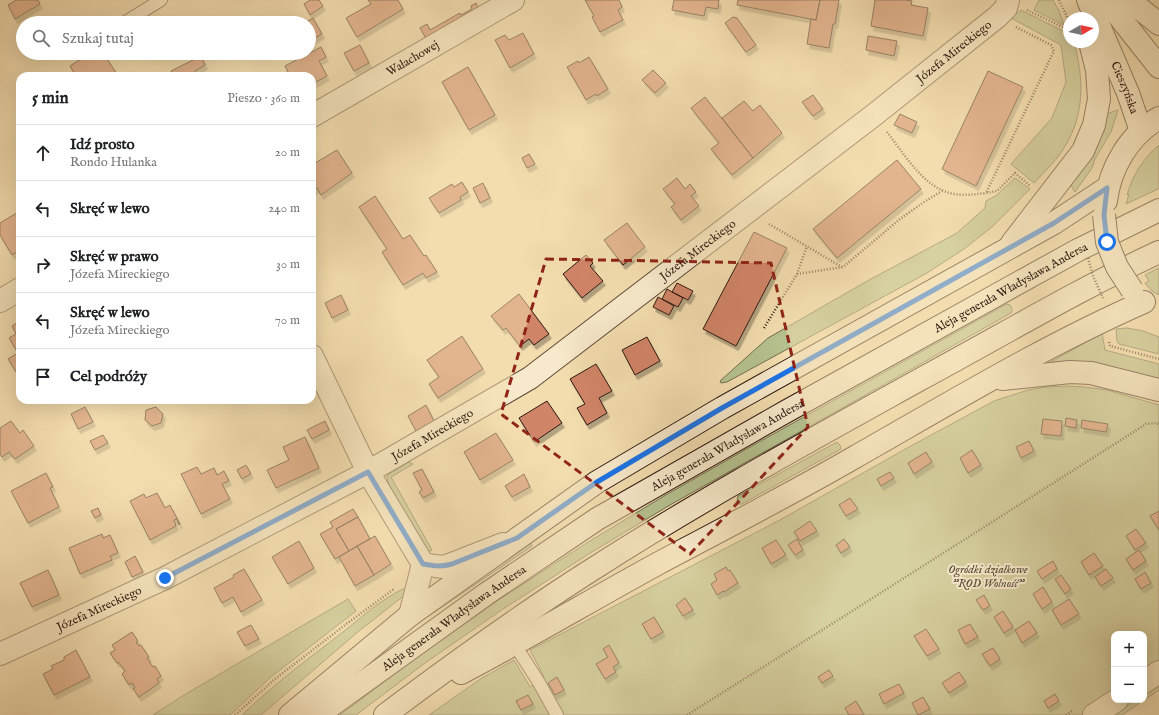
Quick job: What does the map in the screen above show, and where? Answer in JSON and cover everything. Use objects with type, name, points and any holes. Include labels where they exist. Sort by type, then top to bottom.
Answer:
[{"type":"main road","name":"Wałachowej","points":[[316,114],[513,0]]},
{"type":"main road","points":[[1080,0],[1083,12]]},
{"type":"main road","name":"Cieszyńska","points":[[1088,0],[1128,93],[1141,131]]},
{"type":"main road","points":[[1106,0],[1159,67]]},
{"type":"main road","points":[[1129,0],[1159,24]]},
{"type":"main road","name":"Józefa Mireckiego","points":[[0,654],[165,578],[368,472],[530,378],[874,115],[1004,6]]},
{"type":"main road","points":[[1007,249],[1083,151],[1094,125],[1099,99],[1097,70],[1092,48]]},
{"type":"main road","points":[[387,714],[515,645],[658,564],[828,473],[1068,337],[1100,321],[1145,302],[1116,268],[1107,242],[1104,215],[1107,188],[1115,167],[1126,148],[1141,131],[1159,118]]},
{"type":"main road","points":[[290,715],[410,615],[597,482],[722,408],[1054,223],[1107,188]]},
{"type":"main road","name":"Aleja generała Władysława Andersa","points":[[318,715],[486,594],[597,519],[787,411],[1078,250],[1159,210]]},
{"type":"main road","points":[[387,714],[510,624],[593,569],[709,497],[797,447],[1090,287],[1159,252]]},
{"type":"main road","points":[[0,301],[16,291]]},
{"type":"main road","points":[[316,364],[368,472],[423,564],[410,615]]},
{"type":"main road","points":[[991,380],[1070,372],[1091,373],[1140,384],[1159,390]]},
{"type":"main road","points":[[423,564],[443,566],[452,564],[517,538]]},
{"type":"main road","points":[[1147,680],[1159,672]]},
{"type":"main road","points":[[1094,715],[1112,703]]},
{"type":"lane","points":[[135,16],[161,0]]},
{"type":"lane","points":[[515,645],[538,681],[556,715]]},
{"type":"path","points":[[1059,0],[1065,12]]},
{"type":"path","points":[[1004,6],[1023,8],[1063,27]]},
{"type":"path","points":[[986,193],[1054,51],[1051,45],[1004,6]]},
{"type":"path","points":[[874,115],[923,178],[931,185],[942,191],[968,195],[997,191],[1015,174],[1034,190]]},
{"type":"path","points":[[797,274],[843,267],[900,219],[942,191]]},
{"type":"path","points":[[752,208],[764,221],[843,267]]},
{"type":"path","points":[[764,328],[797,274],[807,246]]},
{"type":"path","points":[[687,715],[1146,424],[1159,424]]},
{"type":"path","points":[[235,715],[275,679],[384,596],[396,589]]},
{"type":"highlighted area","points":[[546,259],[771,263],[808,427],[690,554],[501,414]]},
{"type":"green space","points":[[1039,0],[1053,0],[1059,11],[1063,24],[1034,10]]},
{"type":"green space","points":[[1021,10],[1063,31],[1063,48],[1075,48],[1080,70],[1081,96],[1076,123],[1058,157],[1034,183],[1011,164],[1052,118],[1066,82],[1061,45],[1011,18]]},
{"type":"green space","points":[[1118,110],[1111,132],[1095,159],[1092,168],[1075,192],[1069,182],[1105,114]]},
{"type":"green space","points":[[1159,145],[1158,189],[1126,204],[1129,194],[1127,195],[1132,180],[1143,161]]},
{"type":"green space","points":[[1015,178],[1030,189],[993,226],[964,249],[927,273],[727,382],[721,383],[720,381],[768,338],[869,280],[957,233],[985,208],[986,201],[997,195]]},
{"type":"green space","points":[[1159,268],[1159,295],[1152,291],[1145,283],[1149,281],[1145,275]]},
{"type":"green space","points":[[1007,304],[1012,308],[1011,313],[670,505],[587,555],[503,609],[425,663],[356,715],[340,715],[420,655],[494,603],[585,544],[664,496],[750,447]]},
{"type":"green space","points":[[1127,328],[1143,331],[1159,337],[1159,354],[1119,344],[1117,341],[1116,329]]},
{"type":"green space","points":[[1102,333],[1105,350],[1159,364],[1159,380],[1102,365],[1072,361],[1051,362]]},
{"type":"green space","name":"Ogródki działkowe \"ROD Wolność\"","points":[[1067,386],[1107,390],[1159,405],[1159,664],[1147,672],[1147,631],[1111,631],[1111,695],[1081,715],[429,715],[482,678],[514,660],[530,687],[544,677],[530,650],[778,521],[994,401],[1028,390]]},
{"type":"green space","points":[[837,442],[841,449],[742,504],[738,504],[738,496]]},
{"type":"green space","points":[[409,462],[413,464],[391,477],[432,550],[427,552],[388,483],[387,477],[389,474]]},
{"type":"green space","points":[[530,541],[532,546],[408,630],[406,626]]},
{"type":"green space","points":[[410,586],[411,590],[359,631],[261,715],[242,715],[278,683],[375,606]]},
{"type":"green space","points":[[348,599],[356,611],[272,676],[230,715],[153,715],[184,695]]},
{"type":"green space","points":[[1159,684],[1159,690],[1147,698],[1147,692]]},
{"type":"green space","points":[[1131,703],[1140,703],[1122,715],[1113,715]]},
{"type":"building","points":[[16,0],[38,0],[40,4],[20,16],[16,16],[15,19],[8,5]]},
{"type":"building","points":[[310,0],[319,0],[323,6],[310,15],[304,4]]},
{"type":"building","points":[[368,0],[398,0],[403,9],[357,37],[346,18],[371,4]]},
{"type":"building","points":[[585,0],[619,0],[622,7],[618,10],[623,20],[600,32],[592,17],[594,16]]},
{"type":"building","points":[[674,0],[719,0],[718,9],[706,7],[704,16],[672,10]]},
{"type":"building","points":[[738,0],[820,0],[816,20],[737,5]]},
{"type":"building","points":[[820,0],[839,0],[829,48],[807,44],[811,19],[816,20]]},
{"type":"building","points":[[875,0],[912,1],[911,5],[928,8],[923,36],[871,26]]},
{"type":"building","points":[[476,3],[479,11],[427,40],[420,28],[427,24],[430,30],[460,13],[461,15],[472,9],[471,6]]},
{"type":"building","points":[[733,17],[737,18],[756,45],[746,52],[725,23]]},
{"type":"building","points":[[316,23],[322,34],[316,37]]},
{"type":"building","points":[[523,33],[534,54],[510,68],[495,40],[505,35],[509,40]]},
{"type":"building","points":[[868,36],[897,41],[894,56],[866,50]]},
{"type":"building","points":[[360,45],[369,63],[354,71],[344,53]]},
{"type":"building","points":[[321,47],[326,57],[319,61],[327,76],[316,82],[316,72],[288,72],[285,66],[296,60],[316,60],[316,50]]},
{"type":"building","points":[[589,57],[608,89],[597,96],[596,94],[586,100],[567,67],[578,61],[579,63]]},
{"type":"building","points":[[79,60],[108,60],[116,72],[74,72],[70,66]]},
{"type":"building","points":[[193,60],[203,60],[205,65],[195,72],[171,71]]},
{"type":"building","points":[[468,67],[495,115],[469,130],[442,82]]},
{"type":"building","points":[[653,70],[666,83],[655,93],[642,80]]},
{"type":"building","points":[[988,71],[1023,87],[976,186],[942,169]]},
{"type":"building","points":[[813,95],[823,109],[813,116],[802,102]]},
{"type":"building","points":[[705,97],[753,158],[732,175],[711,149],[719,143],[691,108]]},
{"type":"building","points":[[744,101],[753,111],[760,105],[782,133],[753,158],[722,118]]},
{"type":"building","points":[[900,114],[917,122],[912,133],[894,125]]},
{"type":"building","points":[[337,150],[352,173],[321,195],[316,189],[316,163]]},
{"type":"building","points":[[529,154],[535,164],[527,168],[522,158]]},
{"type":"building","points":[[897,160],[921,189],[837,258],[813,229]]},
{"type":"building","points":[[677,178],[685,189],[690,184],[696,192],[691,196],[699,206],[681,220],[671,207],[675,204],[663,189]]},
{"type":"building","points":[[462,182],[468,192],[460,197],[461,200],[439,213],[429,198],[452,184],[454,187]]},
{"type":"building","points":[[483,183],[490,198],[480,203],[473,188]]},
{"type":"building","points":[[375,196],[403,239],[410,235],[437,272],[426,278],[423,273],[403,285],[382,252],[387,249],[359,207]]},
{"type":"building","points":[[16,213],[16,252],[12,255],[0,235],[0,223]]},
{"type":"building","points":[[627,223],[645,247],[623,265],[604,240]]},
{"type":"building","points":[[754,232],[787,248],[736,346],[703,329]]},
{"type":"building","points":[[586,255],[593,263],[590,266],[603,281],[582,298],[563,274]]},
{"type":"building","points":[[677,283],[693,291],[688,300],[672,292]]},
{"type":"building","points":[[667,289],[683,298],[678,307],[662,299]]},
{"type":"building","points":[[519,294],[549,334],[534,345],[529,339],[520,346],[506,328],[503,330],[491,316]]},
{"type":"building","points":[[341,295],[348,310],[332,318],[325,303]]},
{"type":"building","points":[[658,297],[674,306],[669,315],[653,307]]},
{"type":"building","points":[[16,324],[16,334],[12,326]]},
{"type":"building","points":[[16,334],[16,350],[9,338]]},
{"type":"building","points":[[462,336],[483,369],[438,398],[429,384],[439,377],[427,360]]},
{"type":"building","points":[[647,337],[660,361],[635,375],[622,350]]},
{"type":"building","points":[[16,354],[16,372],[8,359]]},
{"type":"building","points":[[596,364],[612,391],[599,398],[607,413],[587,425],[577,408],[585,404],[570,379]]},
{"type":"building","points":[[547,401],[562,423],[534,442],[519,418]]},
{"type":"building","points":[[426,405],[434,421],[416,431],[408,416]]},
{"type":"building","points":[[85,407],[93,422],[78,429],[71,414]]},
{"type":"building","points":[[156,407],[163,414],[161,423],[152,426],[145,420],[146,410]]},
{"type":"building","points":[[1066,418],[1077,420],[1076,428],[1065,426]]},
{"type":"building","points":[[1043,419],[1062,421],[1061,436],[1041,434]]},
{"type":"building","points":[[1082,420],[1108,424],[1106,432],[1081,428]]},
{"type":"building","points":[[11,421],[20,433],[23,430],[34,446],[15,459],[9,452],[2,457],[0,454],[0,428]]},
{"type":"building","points":[[325,421],[329,430],[312,439],[307,430]]},
{"type":"building","points":[[496,433],[513,460],[480,480],[464,452]]},
{"type":"building","points":[[103,435],[108,443],[95,450],[90,441]]},
{"type":"building","points":[[305,437],[319,468],[276,488],[267,470],[289,460],[283,447]]},
{"type":"building","points":[[1029,441],[1034,451],[1021,458],[1016,447]]},
{"type":"building","points":[[972,450],[981,465],[968,473],[960,458]]},
{"type":"building","points":[[926,452],[932,462],[914,474],[908,463]]},
{"type":"building","points":[[246,465],[251,474],[242,479],[237,470]]},
{"type":"building","points":[[197,467],[201,474],[214,468],[217,475],[224,471],[229,481],[222,484],[230,499],[201,514],[181,474]]},
{"type":"building","points":[[422,469],[434,492],[423,498],[419,492],[422,490],[413,473]]},
{"type":"building","points":[[890,472],[894,478],[881,486],[877,479]]},
{"type":"building","points":[[46,473],[53,487],[50,488],[59,507],[28,523],[11,491]]},
{"type":"building","points":[[524,474],[530,487],[512,497],[505,486]]},
{"type":"building","points":[[157,493],[165,508],[170,505],[180,524],[179,525],[177,519],[174,520],[176,526],[150,540],[130,501],[144,494],[146,498]]},
{"type":"building","points":[[850,498],[858,509],[846,516],[839,505]]},
{"type":"building","points":[[98,508],[101,515],[95,518],[91,511]]},
{"type":"building","points":[[353,509],[358,517],[336,529],[349,551],[335,559],[320,534],[333,527],[330,522]]},
{"type":"building","points":[[1159,511],[1159,530],[1150,516]]},
{"type":"building","points":[[358,517],[370,539],[349,551],[336,529]]},
{"type":"building","points":[[810,521],[817,531],[800,541],[794,532]]},
{"type":"building","points":[[1136,529],[1146,543],[1135,550],[1126,536]]},
{"type":"building","points":[[102,534],[103,538],[110,535],[118,553],[110,556],[112,560],[80,574],[69,548]]},
{"type":"building","points":[[375,536],[391,564],[374,575],[357,546]]},
{"type":"building","points":[[797,539],[803,550],[795,555],[788,545]]},
{"type":"building","points":[[844,539],[850,547],[841,553],[836,545]]},
{"type":"building","points":[[776,540],[786,555],[771,564],[762,548]]},
{"type":"building","points":[[299,541],[314,568],[288,584],[272,557]]},
{"type":"building","points":[[357,546],[374,575],[355,586],[339,557]]},
{"type":"building","points":[[1139,550],[1146,561],[1133,570],[1126,559]]},
{"type":"building","points":[[1094,553],[1103,566],[1089,575],[1081,562]]},
{"type":"building","points":[[135,556],[143,572],[132,577],[125,562]]},
{"type":"building","points":[[1053,561],[1057,569],[1042,579],[1037,571]]},
{"type":"building","points":[[726,567],[728,571],[730,570],[738,583],[717,595],[711,584],[717,580],[714,574]]},
{"type":"building","points":[[244,569],[262,600],[241,612],[233,597],[222,603],[214,588],[234,577],[233,575]]},
{"type":"building","points":[[1106,569],[1113,578],[1101,586],[1095,577]]},
{"type":"building","points":[[48,570],[59,595],[32,607],[20,583]]},
{"type":"building","points":[[1145,572],[1151,583],[1141,589],[1135,579]]},
{"type":"building","points":[[1061,575],[1071,589],[1065,594],[1055,579]]},
{"type":"building","points":[[1043,587],[1052,602],[1042,609],[1033,594]]},
{"type":"building","points":[[984,595],[990,606],[983,610],[976,600]]},
{"type":"building","points":[[685,598],[693,610],[683,616],[676,605]]},
{"type":"building","points":[[1069,599],[1079,614],[1061,625],[1052,610]]},
{"type":"building","points":[[1003,611],[1013,627],[1004,633],[994,617]]},
{"type":"building","points":[[654,617],[663,632],[651,639],[642,624]]},
{"type":"building","points":[[1029,621],[1037,633],[1022,643],[1015,630]]},
{"type":"building","points":[[970,624],[978,637],[965,644],[958,630]]},
{"type":"building","points":[[251,625],[259,639],[245,646],[237,632]]},
{"type":"building","points":[[926,629],[939,649],[927,656],[914,636]]},
{"type":"building","points":[[132,632],[138,641],[136,642],[139,646],[141,645],[149,657],[147,658],[153,667],[155,666],[161,676],[157,679],[159,683],[139,697],[133,689],[135,688],[132,683],[129,685],[122,674],[125,671],[110,653],[115,650],[112,645]]},
{"type":"building","points":[[609,645],[619,663],[613,667],[616,672],[605,679],[596,664],[608,657],[603,649]]},
{"type":"building","points":[[993,648],[1000,659],[990,666],[982,654]]},
{"type":"building","points":[[76,650],[90,677],[54,695],[43,674],[53,669],[51,666],[64,660],[64,657]]},
{"type":"building","points":[[829,670],[833,676],[822,683],[818,677]]},
{"type":"building","points":[[959,672],[966,682],[949,693],[942,683]]},
{"type":"building","points":[[557,677],[564,690],[555,695],[548,683]]},
{"type":"building","points":[[899,684],[904,693],[884,704],[879,694]]},
{"type":"building","points":[[1055,694],[1059,701],[1048,708],[1044,701]]},
{"type":"building","points":[[528,695],[533,704],[521,710],[516,701]]},
{"type":"building","points":[[923,697],[930,709],[918,715],[912,703]]},
{"type":"building","points":[[856,701],[864,715],[849,715],[845,708]]},
{"type":"route","points":[[165,578],[368,472],[423,564],[443,566],[452,564],[517,538],[597,482],[722,408],[1054,223],[1107,188],[1104,215],[1107,242]]}]
